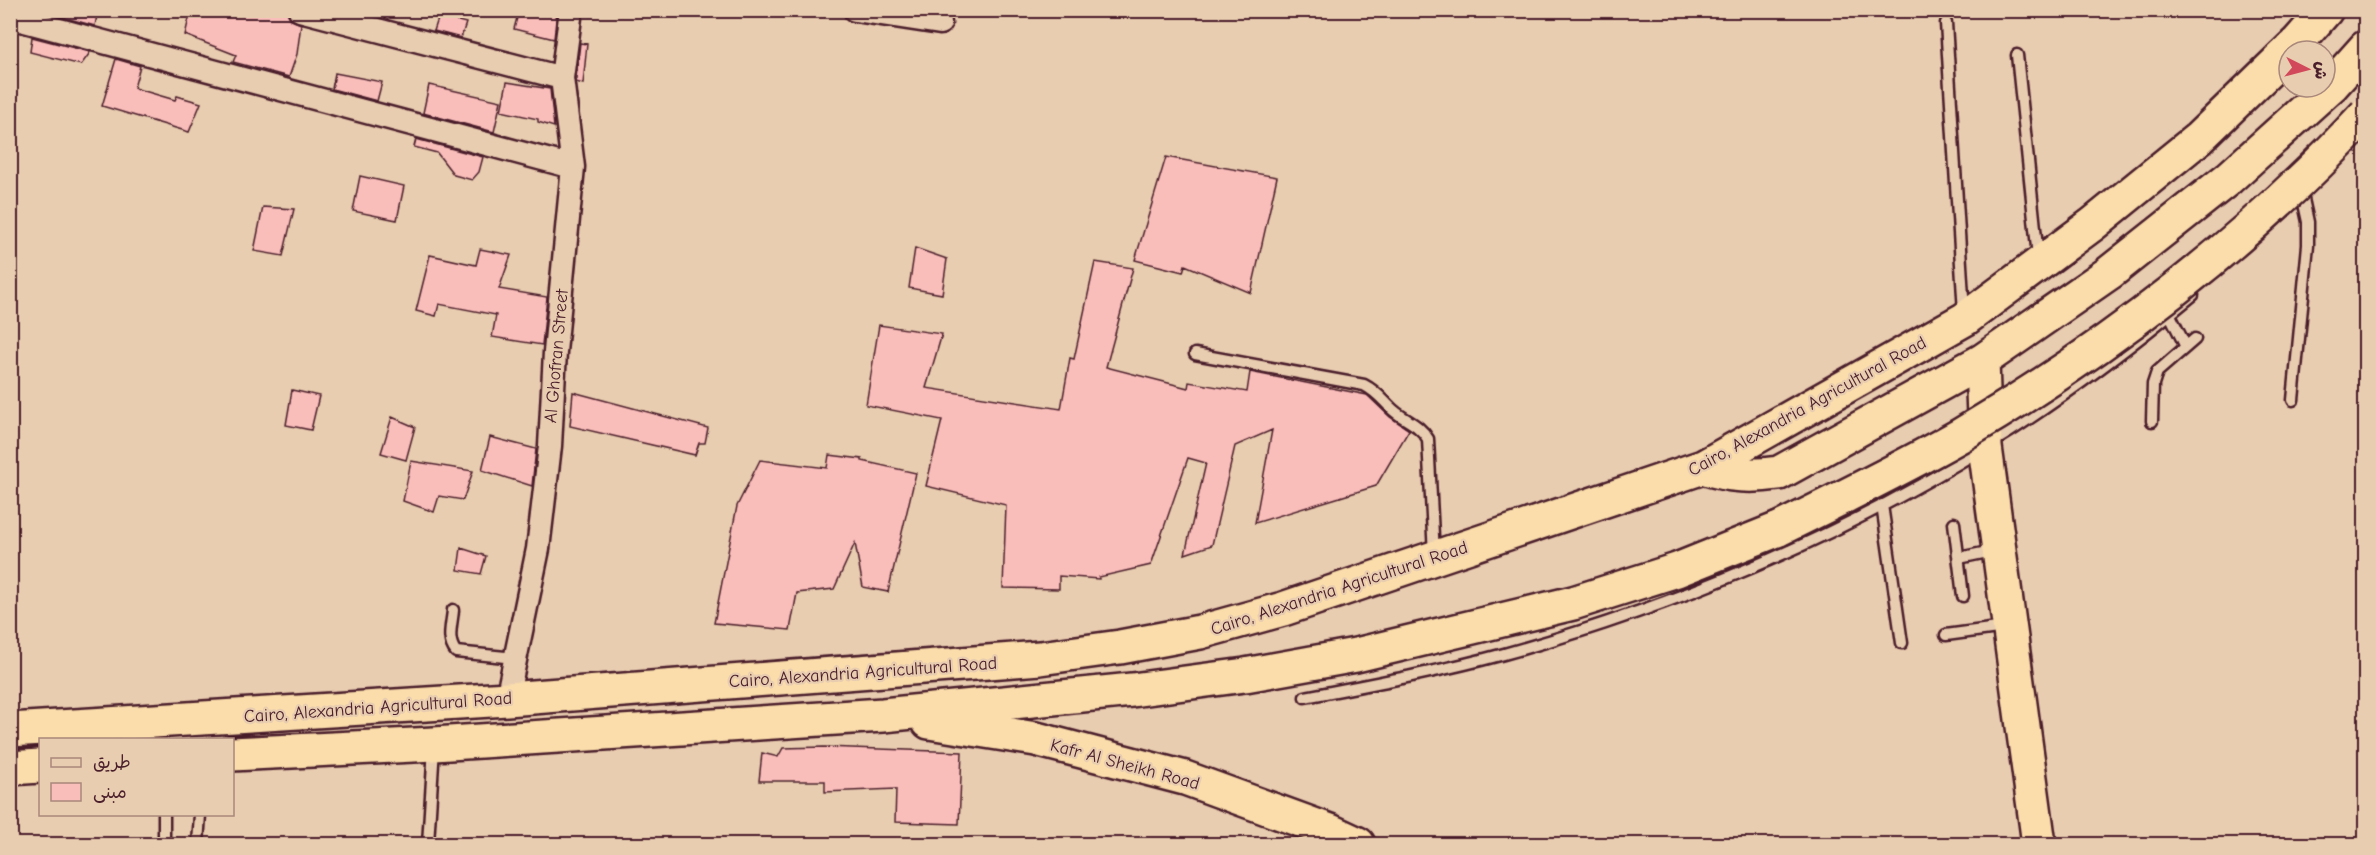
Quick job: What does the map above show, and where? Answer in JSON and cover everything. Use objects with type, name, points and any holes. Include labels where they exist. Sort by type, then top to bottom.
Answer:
[{"type":"highway","name":"Cairo, Alexandria Agricultural Road","points":[[10,730],[507,699],[1040,658],[1120,648],[1200,632],[1283,609],[1703,467],[1965,319],[2093,224],[2199,138],[2298,42],[2326,10]]},
{"type":"highway","points":[[2337,79],[2366,47]]},
{"type":"highway","points":[[2337,85],[2366,88]]},
{"type":"highway","points":[[1703,467],[1736,476],[1753,477],[1779,473],[1982,361],[2109,273],[2229,178],[2316,99]]},
{"type":"highway","name":"Cairo, Alexandria Agricultural Road","points":[[234,754],[434,744],[883,715],[1132,690],[1245,675],[1356,655],[1573,603],[1677,570],[1779,529],[1871,484],[1961,434],[2046,380],[2128,323],[2210,261],[2290,191],[2366,114]]},
{"type":"highway","points":[[1982,361],[1985,447],[2039,844]]},
{"type":"highway","name":"Kafr Al Sheikh Road","points":[[883,715],[1036,739],[1185,778],[1330,831],[1358,844]]},
{"type":"highway","points":[[10,768],[39,766]]},
{"type":"street","points":[[300,10],[562,78]]},
{"type":"street","name":"Al Ghofran Street","points":[[507,699],[543,520],[555,352],[573,167],[562,78],[571,10]]},
{"type":"street","points":[[855,10],[940,23]]},
{"type":"street","points":[[10,17],[573,167]]},
{"type":"lane","points":[[1946,23],[1965,319]]},
{"type":"lane","points":[[2017,55],[2039,264]]},
{"type":"lane","points":[[2293,400],[2309,234],[2307,195],[2294,207]]},
{"type":"lane","points":[[1305,697],[1427,673],[1504,654],[1601,624],[1707,585],[1790,550],[1882,505],[1985,447],[2066,393],[2170,315],[2206,284]]},
{"type":"lane","points":[[2170,315],[2186,347]]},
{"type":"lane","points":[[2152,421],[2154,378],[2160,367],[2195,339]]},
{"type":"lane","points":[[1195,354],[1364,385],[1375,390],[1390,408],[1425,432],[1430,447],[1434,558]]},
{"type":"lane","points":[[1882,505],[1902,643]]},
{"type":"lane","points":[[1954,523],[1963,596]]},
{"type":"lane","points":[[1959,558],[1999,550]]},
{"type":"lane","points":[[453,610],[450,639],[456,652],[515,658]]},
{"type":"lane","points":[[1946,634],[2010,626]]},
{"type":"lane","points":[[428,844],[434,744]]},
{"type":"lane","points":[[164,816],[165,844]]},
{"type":"lane","points":[[198,844],[200,816]]},
{"type":"building","points":[[60,10],[98,10],[95,26],[55,15]]},
{"type":"building","points":[[191,10],[287,10],[291,20],[301,24],[297,54],[289,77],[233,62],[236,55],[185,35]]},
{"type":"building","points":[[519,10],[557,10],[554,39],[514,29]]},
{"type":"building","points":[[439,16],[466,23],[461,38],[434,31]]},
{"type":"building","points":[[32,37],[90,52],[81,65],[30,52]]},
{"type":"building","points":[[580,43],[587,44],[583,84],[576,82]]},
{"type":"building","points":[[116,59],[140,66],[134,88],[175,100],[177,96],[201,103],[189,132],[102,106]]},
{"type":"building","points":[[335,73],[382,82],[377,101],[332,89]]},
{"type":"building","points":[[507,82],[550,89],[554,127],[538,122],[538,119],[501,111]]},
{"type":"building","points":[[429,85],[501,101],[494,132],[423,113]]},
{"type":"building","points":[[416,139],[483,157],[479,172],[472,180],[454,175],[437,153],[414,147]]},
{"type":"building","points":[[1166,157],[1277,177],[1251,293],[1185,265],[1183,272],[1135,260]]},
{"type":"building","points":[[360,176],[404,186],[397,220],[353,211]]},
{"type":"building","points":[[263,207],[294,209],[283,256],[254,251]]},
{"type":"building","points":[[915,248],[947,259],[942,294],[909,288]]},
{"type":"building","points":[[480,249],[511,255],[499,289],[547,297],[542,345],[492,337],[496,315],[439,304],[436,316],[416,311],[430,255],[476,265]]},
{"type":"building","points":[[1095,262],[1133,268],[1106,367],[1188,388],[1189,382],[1247,392],[1250,372],[1367,395],[1390,417],[1409,430],[1376,486],[1255,523],[1272,430],[1235,446],[1212,545],[1185,554],[1206,463],[1188,458],[1151,565],[1099,577],[1099,579],[1059,576],[1059,589],[1003,588],[1006,505],[926,486],[942,420],[866,405],[879,325],[942,334],[926,388],[1061,409],[1070,358],[1074,359]]},
{"type":"building","points":[[292,390],[319,396],[311,430],[286,425]]},
{"type":"building","points":[[573,392],[708,428],[705,443],[699,443],[695,455],[570,426]]},
{"type":"building","points":[[392,417],[415,427],[406,460],[381,453]]},
{"type":"building","points":[[490,437],[536,449],[532,486],[482,470]]},
{"type":"building","points":[[829,455],[862,459],[862,461],[916,473],[888,592],[863,587],[855,543],[834,589],[797,593],[790,630],[714,623],[737,506],[760,460],[827,468]]},
{"type":"building","points":[[411,461],[473,471],[463,500],[439,496],[434,512],[403,501]]},
{"type":"building","points":[[461,548],[486,556],[481,574],[458,570]]},
{"type":"building","points":[[824,747],[962,752],[959,824],[895,822],[896,789],[825,792],[825,781],[759,781],[762,753],[778,757],[783,748]]}]
